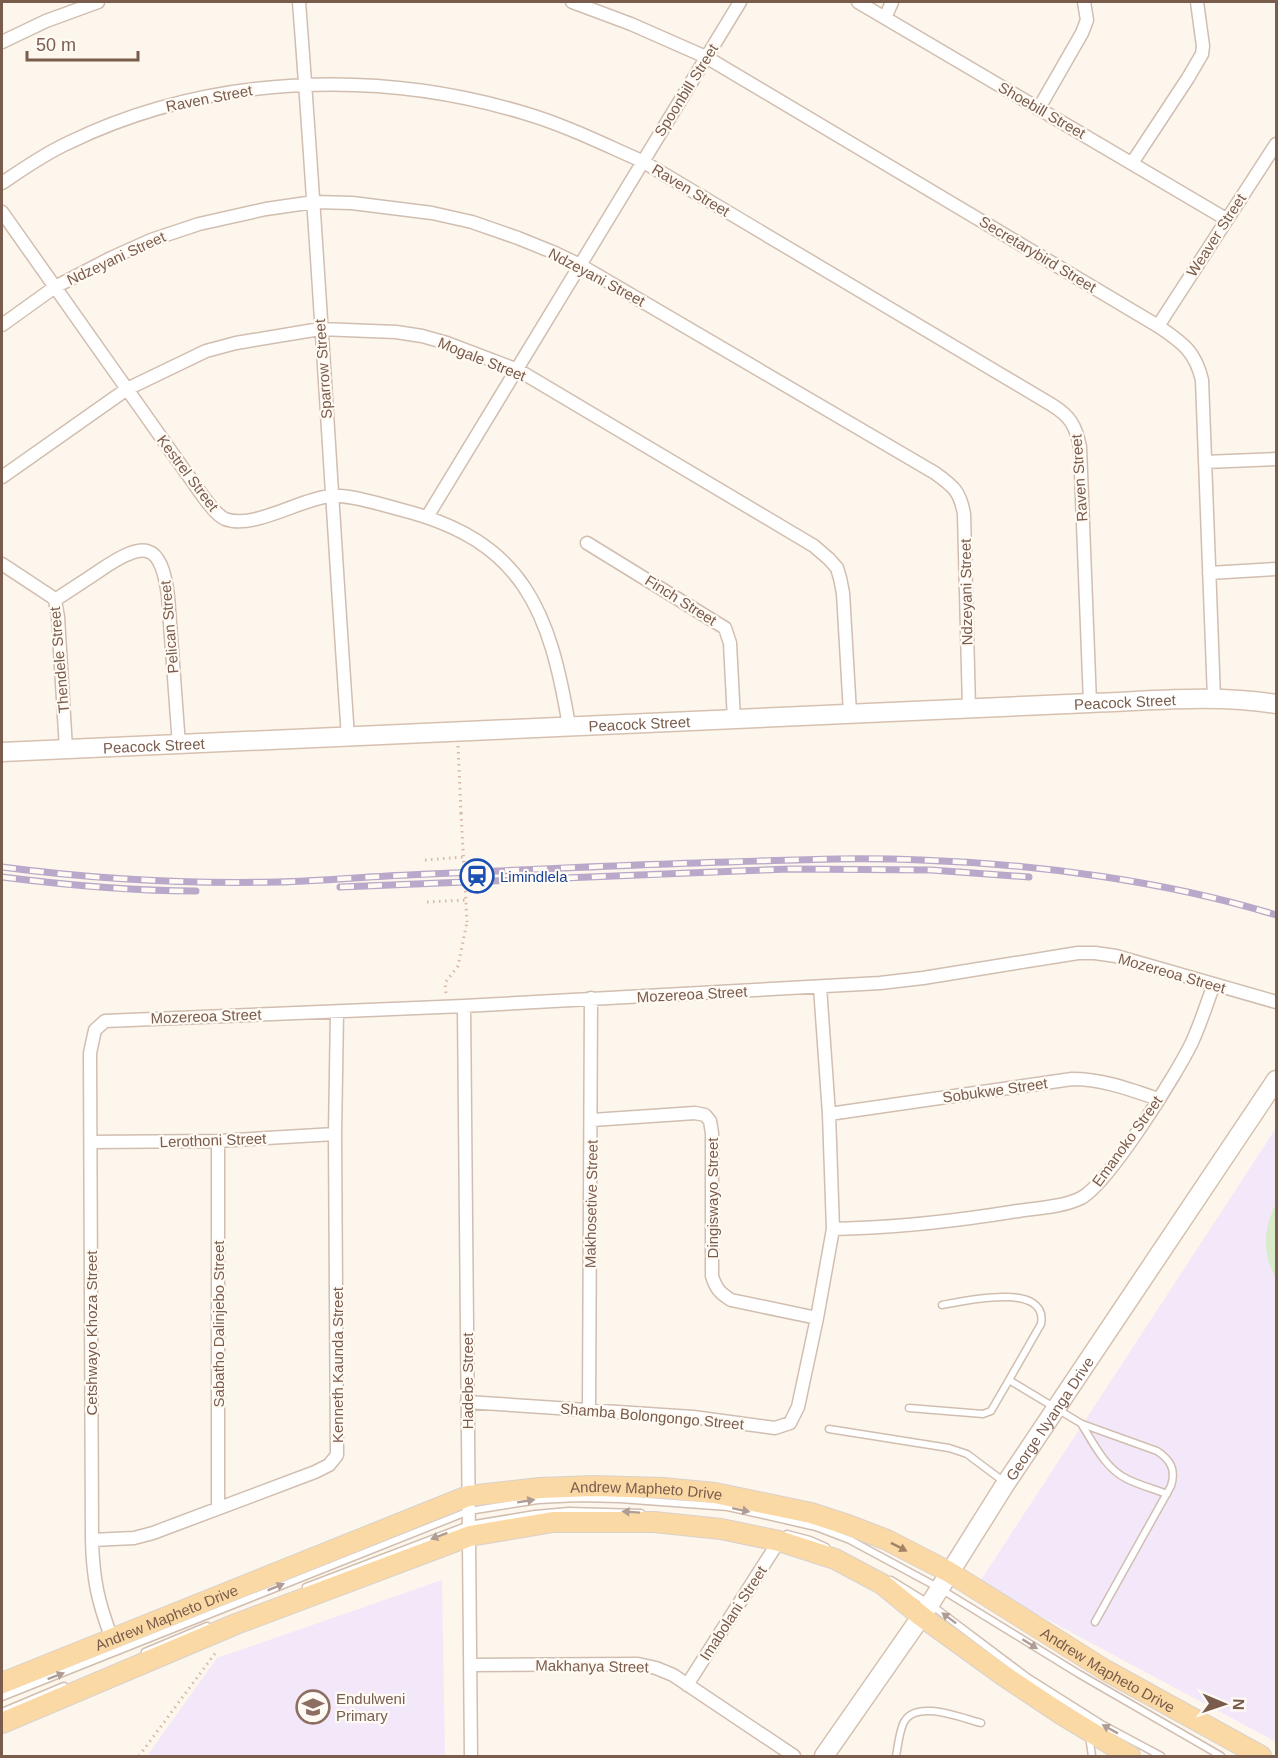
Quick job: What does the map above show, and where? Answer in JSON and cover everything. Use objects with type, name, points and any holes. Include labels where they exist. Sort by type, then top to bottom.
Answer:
[{"type":"main road","name":"Andrew Mapheto Drive","points":[[2,1683],[468,1504],[540,1488],[594,1486],[663,1488],[715,1494],[811,1513],[887,1540],[944,1580],[1261,1756]]},
{"type":"main road","name":"Andrew Mapheto Drive","points":[[2,1723],[227,1623],[470,1530],[553,1522],[654,1522],[777,1536],[836,1559],[925,1610],[1004,1676],[1130,1756]]},
{"type":"street","points":[[2,42],[46,21],[98,2]]},
{"type":"street","name":"Sparrow Street","points":[[299,2],[348,738]]},
{"type":"street","name":"Secretarybird Street","points":[[572,2],[631,24],[706,57],[1158,326],[1184,344],[1194,356],[1202,380],[1214,698]]},
{"type":"street","name":"Spoonbill Street","points":[[427,517],[740,2]]},
{"type":"street","name":"Shoebill Street","points":[[858,2],[1226,219]]},
{"type":"street","points":[[885,18],[892,2]]},
{"type":"street","points":[[1039,108],[1078,43],[1087,20],[1084,2]]},
{"type":"street","points":[[1132,163],[1202,54],[1197,2]]},
{"type":"street","name":"Raven Street","points":[[2,183],[67,143],[112,124],[169,105],[240,90],[305,84],[407,88],[469,99],[524,113],[585,135],[642,161],[1052,405],[1073,423],[1080,447],[1090,703]]},
{"type":"street","name":"Weaver Street","points":[[1158,326],[1276,144]]},
{"type":"street","name":"Ndzeyani Street","points":[[2,326],[56,287],[151,240],[179,230],[266,209],[314,202],[352,203],[432,213],[472,222],[518,238],[580,265],[935,473],[957,491],[964,514],[969,708]]},
{"type":"street","name":"Kestrel Street","points":[[2,212],[187,474],[218,514],[225,519],[255,518],[331,496],[374,503],[427,517],[481,544],[513,573],[528,592],[539,612],[552,644],[569,726]]},
{"type":"street","name":"Mogale Street","points":[[2,477],[127,389],[206,351],[320,329],[396,332],[422,336],[518,370],[814,546],[830,559],[837,568],[843,593],[850,713]]},
{"type":"street","points":[[1205,462],[1276,459]]},
{"type":"street","name":"Finch Street","points":[[588,543],[725,628],[730,643],[734,720]]},
{"type":"street","name":"Pelican Street","points":[[55,600],[131,551],[147,551],[161,564],[168,596],[179,745]]},
{"type":"street","name":"Thendele Street","points":[[2,564],[44,590],[55,600],[66,749]]},
{"type":"street","points":[[1209,573],[1276,569]]},
{"type":"street","name":"Peacock Street","points":[[2,752],[1214,698],[1276,704]]},
{"type":"street","name":"Mozereoa Street","points":[[100,1025],[114,1019],[447,1007],[904,981],[1078,953],[1095,953],[1138,962],[1276,1002]]},
{"type":"street","name":"Emanoko Street","points":[[833,1229],[885,1228],[933,1223],[1048,1206],[1082,1198],[1106,1174],[1158,1099],[1194,1039],[1214,984]]},
{"type":"street","name":"Shamba Bolongongo Street","points":[[467,1402],[693,1417],[765,1427],[783,1427],[790,1424],[798,1407],[818,1318],[833,1229],[829,1114],[820,987]]},
{"type":"street","name":"Makhosetive Street","points":[[589,1410],[591,998]]},
{"type":"street","name":"Hadebe Street","points":[[464,1006],[471,1756]]},
{"type":"street","name":"Kenneth Kaunda Street","points":[[92,1540],[143,1536],[315,1472],[329,1465],[337,1455],[335,1134],[338,1012]]},
{"type":"street","name":"Cetshwayo Khoza Street","points":[[100,1025],[95,1030],[90,1053],[92,1540],[93,1576],[96,1591],[112,1639]]},
{"type":"street","name":"Sobukwe Street","points":[[829,1114],[1071,1079],[1107,1082],[1158,1099]]},
{"type":"street","name":"George Nyanga Drive","points":[[825,1756],[925,1610],[1006,1483],[1276,1080]]},
{"type":"street","name":"Dingiswayo Street","points":[[592,1120],[695,1113],[705,1115],[710,1121],[712,1133],[712,1276],[715,1286],[720,1293],[731,1300],[818,1318]]},
{"type":"street","name":"Lerothoni Street","points":[[91,1142],[218,1141],[335,1134]]},
{"type":"street","name":"Sabatho Dalinjebo Street","points":[[218,1141],[218,1508]]},
{"type":"street","name":"Imabolani Street","points":[[687,1685],[777,1536]]},
{"type":"street","name":"Makhanya Street","points":[[471,1665],[638,1664],[656,1668],[673,1675],[794,1756]]},
{"type":"lane","points":[[909,1408],[983,1414],[991,1411],[1041,1324],[1042,1316],[1039,1309],[1033,1304],[1010,1296],[980,1298],[942,1305]]},
{"type":"lane","points":[[1009,1380],[1082,1424],[1157,1451],[1167,1457],[1172,1465],[1174,1478],[1167,1494],[1095,1622]]},
{"type":"lane","points":[[1082,1424],[1102,1457],[1116,1471],[1126,1478],[1167,1494]]},
{"type":"lane","points":[[829,1429],[949,1448],[967,1454],[1006,1483]]},
{"type":"lane","points":[[2,1697],[468,1504]]},
{"type":"lane","points":[[303,1588],[470,1530],[558,1512],[647,1513]]},
{"type":"lane","points":[[777,1536],[810,1540],[837,1552]]},
{"type":"lane","points":[[886,1577],[925,1610],[1027,1677],[1103,1725],[1161,1756]]},
{"type":"lane","points":[[944,1580],[1079,1674],[1221,1756]]},
{"type":"lane","points":[[135,1656],[227,1623]]},
{"type":"lane","points":[[2,1712],[74,1682]]},
{"type":"lane","points":[[896,1756],[903,1725],[907,1718],[916,1713],[927,1710],[981,1723]]},
{"type":"lane","points":[[1088,1731],[1092,1756]]},
{"type":"path","points":[[447,1007],[445,983],[458,966],[467,922],[457,732]]},
{"type":"path","points":[[425,860],[464,857]]},
{"type":"path","points":[[427,902],[466,900]]},
{"type":"path","points":[[139,1756],[227,1623]]},
{"type":"shaded area","points":[[1276,1128],[1276,1742],[979,1583]]},
{"type":"shaded area","name":"Endulweni Primary","points":[[442,1580],[445,1756],[147,1756],[217,1658]]},
{"type":"green space","points":[[1276,1203],[1276,1278],[1268,1259],[1266,1240],[1269,1222]]},
{"type":"railway","points":[[2,867],[105,878],[292,882],[600,866],[897,859],[965,862],[1100,876],[1190,893],[1276,915]]},
{"type":"railway","points":[[340,887],[790,869],[931,870],[1029,877]]},
{"type":"railway","points":[[2,877],[99,887],[196,891]]},
{"type":"place","name":"Limindlela","points":[[477,876]]},
{"type":"place","name":"Endulweni Primary","points":[[313,1707]]}]
